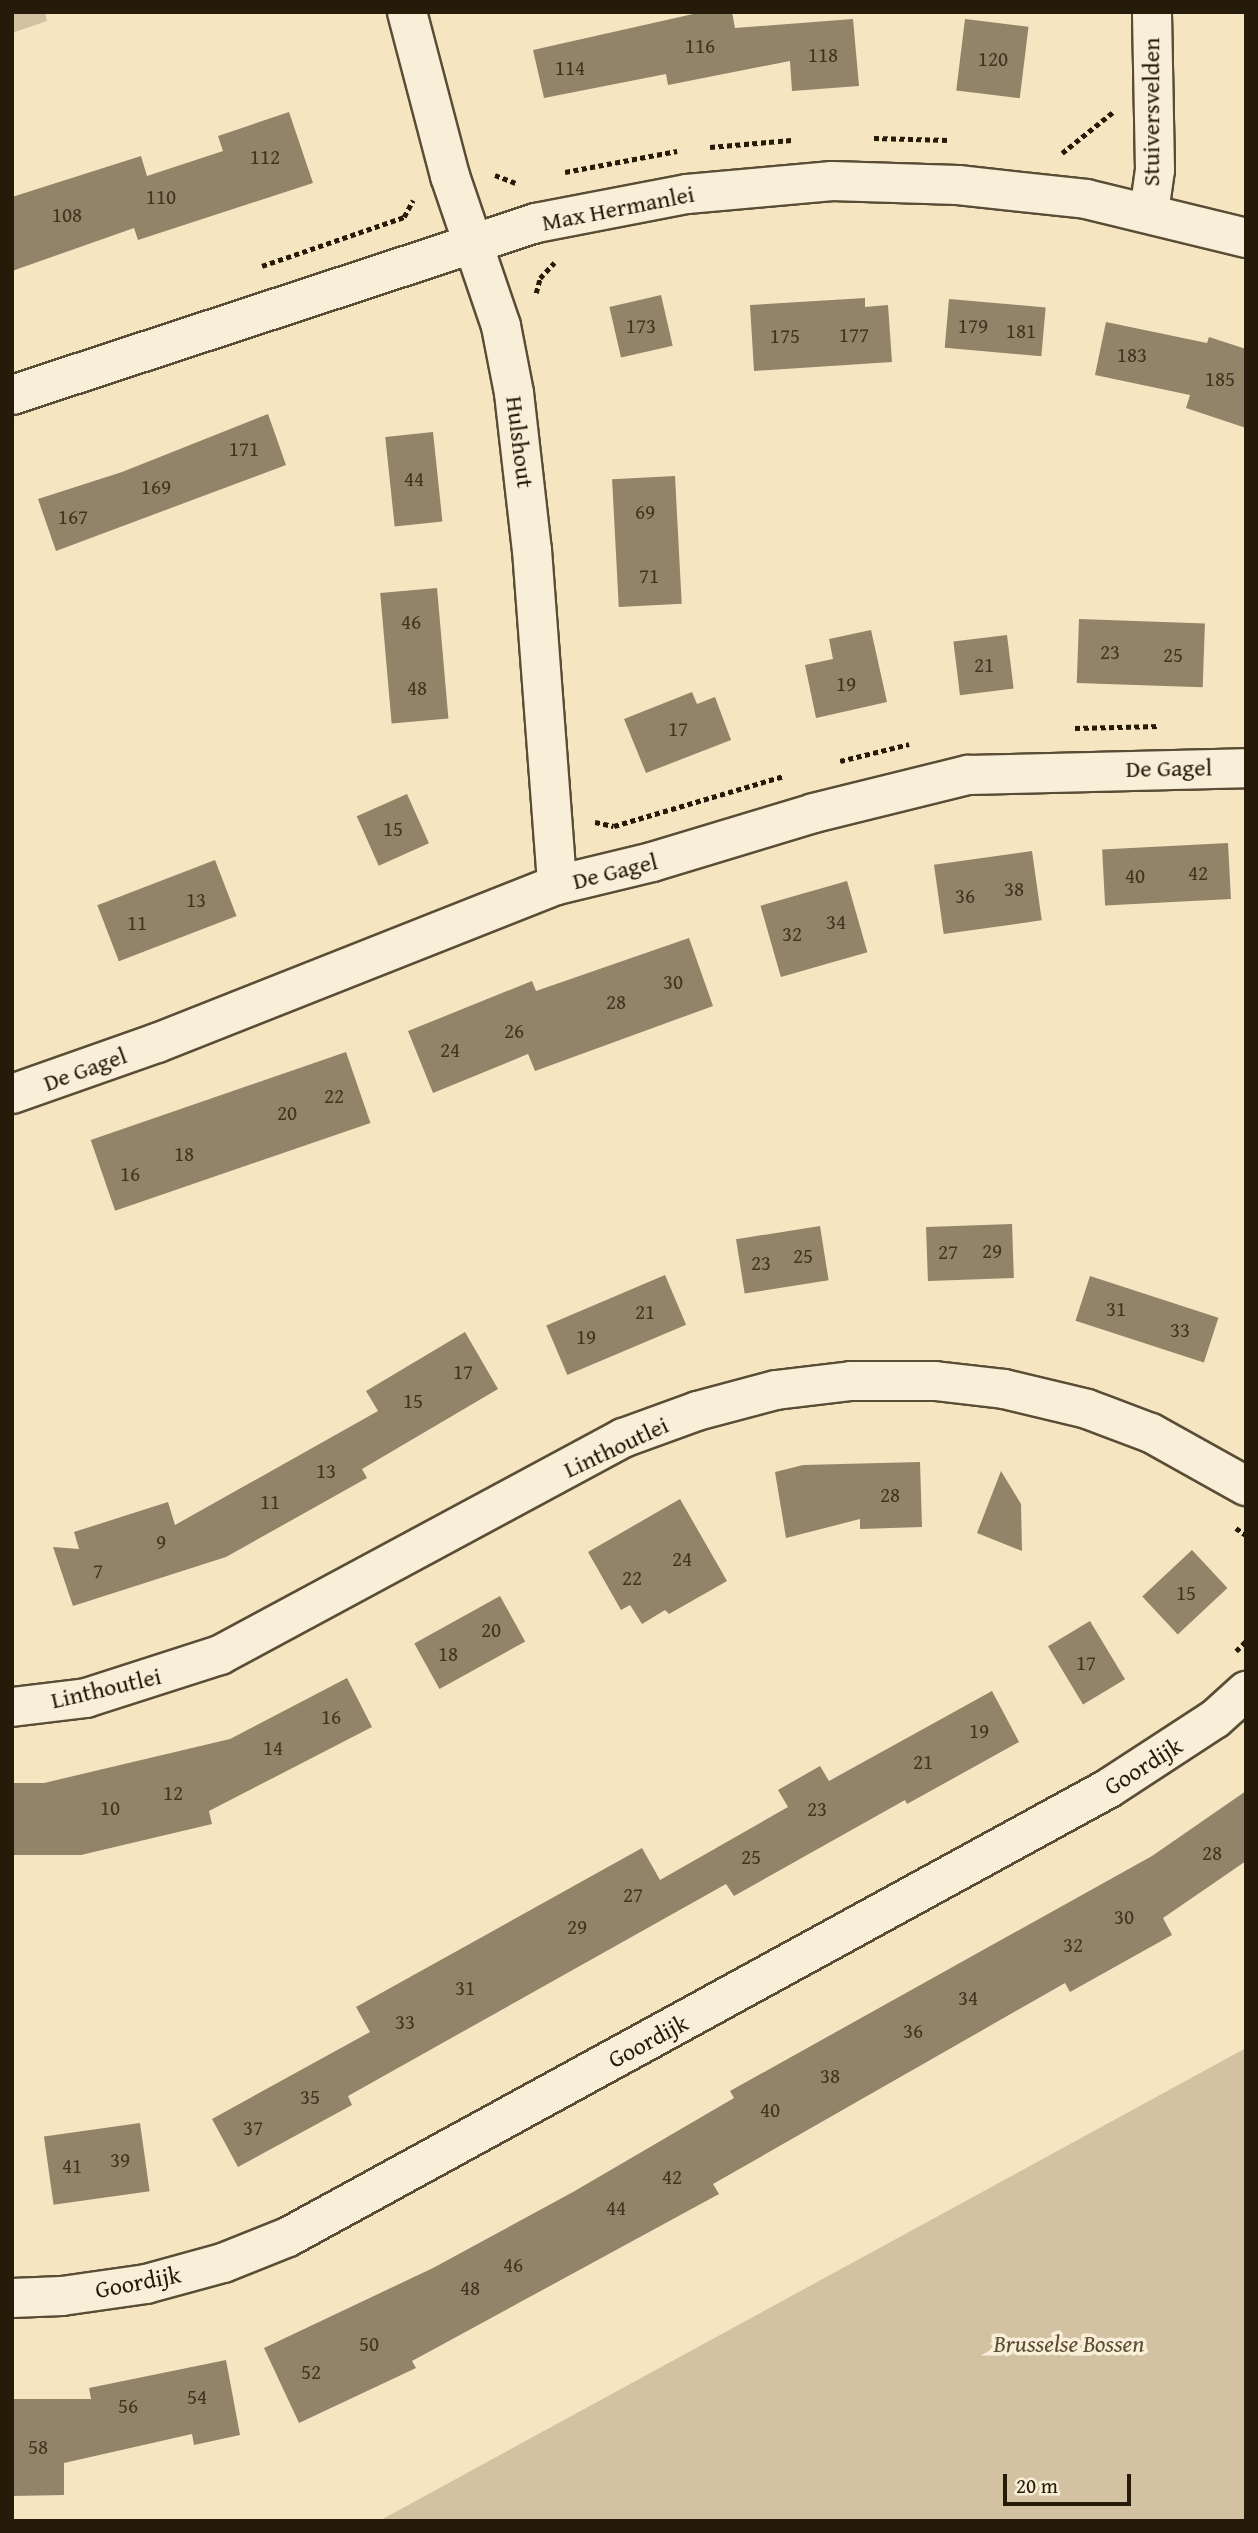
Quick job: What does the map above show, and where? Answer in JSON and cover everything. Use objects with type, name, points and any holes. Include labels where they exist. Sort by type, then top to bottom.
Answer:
[{"type":"street","name":"Hulshout","points":[[407,12],[443,152],[501,326],[524,468],[557,885]]},
{"type":"street","name":"Stuiversvelden","points":[[1149,212],[1155,170],[1152,12]]},
{"type":"street","name":"Max Hermanlei","points":[[12,395],[473,242],[622,205],[832,181],[1024,190],[1149,212],[1246,238]]},
{"type":"street","name":"De Gagel","points":[[12,1094],[157,1044],[557,885],[968,775],[1246,768]]},
{"type":"street","name":"Linthoutlei","points":[[12,1707],[86,1698],[220,1655],[623,1438],[697,1411],[776,1390],[851,1381],[935,1381],[1004,1389],[1087,1409],[1151,1433],[1246,1486]]},
{"type":"street","name":"Goordijk","points":[[12,2298],[62,2296],[146,2284],[223,2263],[288,2237],[1109,1788],[1215,1719],[1236,1676]]},
{"type":"path","points":[[1062,153],[1125,102]]},
{"type":"path","points":[[252,269],[404,217],[415,189]]},
{"type":"path","points":[[537,305],[540,278],[562,261]]},
{"type":"path","points":[[592,816],[598,825],[607,827],[661,811]]},
{"type":"path","points":[[1227,1520],[1246,1535]]},
{"type":"path","points":[[1236,1676],[1246,1642]]},
{"type":"green space","points":[[12,12],[45,12],[47,21],[12,33]]},
{"type":"green space","name":"Brusselse Bossen","points":[[1246,2048],[1246,2521],[379,2521]]},
{"type":"building","points":[[702,12],[732,12],[735,28],[853,19],[859,86],[792,91],[790,61],[668,85],[666,74],[544,98],[533,50]]},
{"type":"building","points":[[965,19],[1029,27],[1020,98],[956,90]]},
{"type":"building","points":[[289,112],[313,183],[138,240],[134,228],[12,271],[12,197],[141,156],[147,176],[223,151],[218,136]]},
{"type":"building","points":[[661,295],[673,346],[621,358],[609,307]]},
{"type":"building","points":[[865,298],[865,307],[888,305],[892,362],[754,371],[750,305]]},
{"type":"building","points":[[949,299],[1046,307],[1041,356],[945,348]]},
{"type":"building","points":[[1106,322],[1207,343],[1209,337],[1246,349],[1246,428],[1186,408],[1190,395],[1095,375]]},
{"type":"building","points":[[268,414],[286,465],[56,551],[38,499],[122,472]]},
{"type":"building","points":[[433,432],[442,522],[395,527],[385,437]]},
{"type":"building","points":[[675,476],[682,604],[619,607],[612,479]]},
{"type":"building","points":[[437,588],[448,719],[392,723],[380,593]]},
{"type":"building","points":[[1079,619],[1205,623],[1203,687],[1077,683]]},
{"type":"building","points":[[871,630],[887,702],[816,718],[805,665],[833,659],[829,639]]},
{"type":"building","points":[[1007,635],[1014,689],[960,695],[953,642]]},
{"type":"building","points":[[692,692],[697,704],[715,697],[731,740],[646,773],[624,719]]},
{"type":"building","points":[[407,794],[429,843],[379,866],[357,816]]},
{"type":"building","points":[[1228,843],[1231,899],[1105,906],[1102,850]]},
{"type":"building","points":[[1032,851],[1042,920],[944,934],[934,865]]},
{"type":"building","points":[[215,860],[237,916],[119,961],[97,905]]},
{"type":"building","points":[[847,881],[867,952],[781,977],[760,906]]},
{"type":"building","points":[[689,938],[713,1006],[535,1071],[528,1054],[433,1093],[408,1031],[532,981],[536,991]]},
{"type":"building","points":[[346,1052],[370,1123],[115,1211],[91,1140]]},
{"type":"building","points":[[1012,1224],[1014,1278],[928,1281],[926,1227]]},
{"type":"building","points":[[820,1226],[829,1280],[745,1294],[736,1239]]},
{"type":"building","points":[[665,1275],[686,1325],[567,1375],[546,1325]]},
{"type":"building","points":[[1090,1276],[1218,1318],[1204,1362],[1075,1321]]},
{"type":"building","points":[[465,1332],[498,1389],[362,1469],[367,1478],[226,1557],[73,1606],[53,1547],[79,1549],[74,1532],[168,1502],[175,1525],[378,1411],[366,1391]]},
{"type":"building","points":[[920,1462],[922,1527],[860,1529],[860,1519],[786,1538],[775,1472],[803,1465]]},
{"type":"building","points":[[1001,1471],[1021,1504],[1022,1551],[977,1533]]},
{"type":"building","points":[[680,1499],[727,1581],[669,1614],[665,1610],[642,1624],[630,1605],[621,1610],[588,1552]]},
{"type":"building","points":[[1192,1550],[1227,1588],[1178,1634],[1142,1596]]},
{"type":"building","points":[[500,1596],[525,1641],[439,1689],[414,1644]]},
{"type":"building","points":[[1090,1621],[1125,1679],[1083,1705],[1048,1646]]},
{"type":"building","points":[[347,1678],[372,1727],[209,1811],[212,1824],[81,1855],[12,1855],[12,1783],[44,1783],[230,1739]]},
{"type":"building","points":[[992,1691],[1019,1742],[907,1804],[905,1800],[734,1896],[726,1884],[348,2096],[352,2105],[238,2167],[212,2119],[370,2032],[356,2007],[642,1848],[660,1880],[788,1807],[778,1790],[820,1766],[829,1781]]},
{"type":"building","points":[[1246,1791],[1246,1861],[1163,1918],[1172,1935],[1070,1992],[1065,1983],[713,2184],[719,2194],[412,2361],[416,2368],[299,2423],[264,2348],[433,2268],[573,2192],[734,2098],[730,2091],[1152,1856]]},
{"type":"building","points":[[140,2123],[150,2191],[54,2205],[44,2136]]},
{"type":"building","points":[[226,2360],[240,2435],[194,2445],[192,2434],[64,2463],[64,2495],[12,2496],[12,2399],[91,2399],[89,2388]]}]
